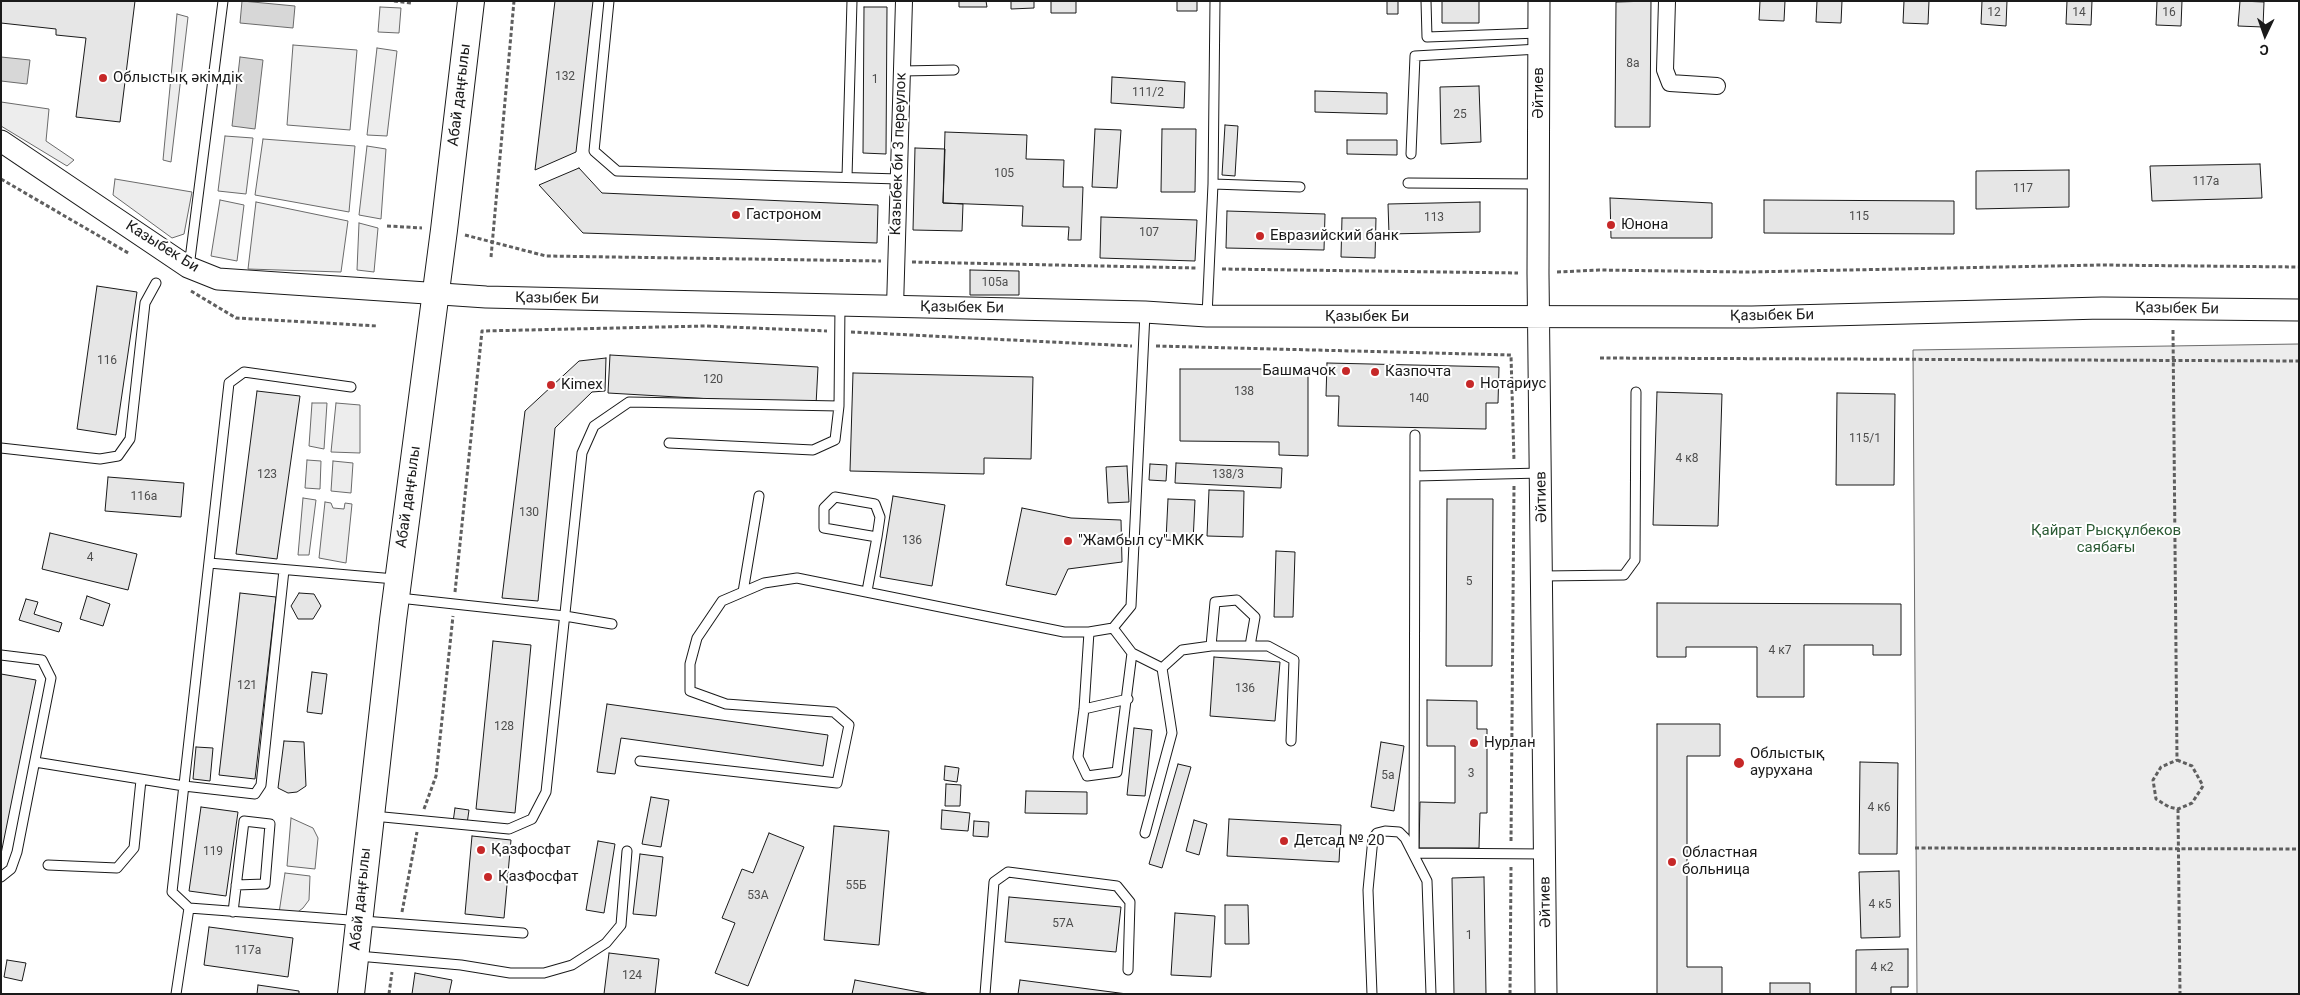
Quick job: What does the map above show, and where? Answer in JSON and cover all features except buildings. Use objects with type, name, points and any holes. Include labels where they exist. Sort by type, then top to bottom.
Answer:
[{"type":"main road","name":"Абай даңғылы","points":[[351,994],[397,589],[444,230],[471,1]]},
{"type":"street","name":"Казыбек би 3 переулок","points":[[895,307],[904,1]]},
{"type":"street","name":"Әйтиев","points":[[1539,1],[1538,273],[1542,473],[1546,994]]},
{"type":"street","points":[[1666,1],[1665,70],[1670,83],[1717,86]]},
{"type":"street","name":"Казыбек Би","points":[[2,143],[188,267],[218,279],[435,293]]},
{"type":"street","name":"Қазыбек Би","points":[[435,293],[486,297],[1145,312],[1207,316],[1752,317],[2102,308],[2299,310]]},
{"type":"lane","points":[[188,267],[224,1]]},
{"type":"lane","points":[[609,1],[594,151],[616,171],[899,179]]},
{"type":"lane","points":[[847,178],[852,1]]},
{"type":"lane","points":[[1207,316],[1213,184],[1215,1]]},
{"type":"lane","points":[[1426,1],[1426,37],[1539,41]]},
{"type":"lane","points":[[1411,154],[1415,56],[1539,41]]},
{"type":"lane","points":[[902,71],[954,70]]},
{"type":"lane","points":[[1408,182],[1539,184]]},
{"type":"lane","points":[[1213,184],[1300,187]]},
{"type":"lane","points":[[1,448],[100,459],[118,456],[130,439],[144,303],[156,283]]},
{"type":"lane","points":[[669,443],[813,450],[834,440],[839,406],[840,305]]},
{"type":"lane","points":[[640,761],[837,783],[849,724],[834,712],[726,704],[690,691],[690,664],[697,638],[722,600],[764,583],[797,578],[1064,632],[1089,632],[1112,628],[1131,606],[1145,312]]},
{"type":"lane","points":[[351,387],[244,372],[229,384],[172,892],[189,908],[523,933]]},
{"type":"lane","points":[[1542,576],[1624,575],[1635,560],[1636,392]]},
{"type":"lane","points":[[370,816],[509,829],[532,819],[546,792],[582,453],[594,426],[629,402],[839,406]]},
{"type":"lane","points":[[1414,853],[1415,435]]},
{"type":"lane","points":[[1416,476],[1542,473]]},
{"type":"lane","points":[[743,592],[759,496]]},
{"type":"lane","points":[[867,591],[877,537],[880,517],[875,504],[835,498],[824,508],[824,528],[877,537]]},
{"type":"lane","points":[[209,563],[284,570],[397,589],[454,604],[565,616],[612,624]]},
{"type":"lane","points":[[35,762],[142,780],[255,794],[261,785],[284,570]]},
{"type":"lane","points":[[1211,646],[1215,602],[1237,600],[1255,617],[1250,646]]},
{"type":"lane","points":[[1112,628],[1132,653],[1162,668]]},
{"type":"lane","points":[[1089,632],[1084,709],[1078,757],[1087,776],[1117,772],[1128,700],[1132,653]]},
{"type":"lane","points":[[1162,668],[1182,650],[1211,646],[1268,646],[1294,660],[1291,741]]},
{"type":"lane","points":[[1,655],[42,660],[51,678],[17,852],[11,869],[1,877]]},
{"type":"lane","points":[[1145,833],[1172,733],[1162,668]]},
{"type":"lane","points":[[1084,709],[1128,700]]},
{"type":"lane","points":[[48,865],[117,868],[134,848],[142,780]]},
{"type":"lane","points":[[233,912],[236,885],[244,821],[270,824],[265,884],[236,885]]},
{"type":"lane","points":[[1372,994],[1368,890],[1373,838],[1377,833],[1399,832],[1414,853],[1427,881],[1431,994]]},
{"type":"lane","points":[[355,956],[518,973],[544,974],[572,965],[606,942],[621,926],[627,851]]},
{"type":"lane","points":[[1414,853],[1545,854]]},
{"type":"lane","points":[[985,994],[994,882],[1008,872],[1117,886],[1130,902],[1128,970]]},
{"type":"lane","points":[[176,994],[189,908]]},
{"type":"path","points":[[394,1],[411,3]]},
{"type":"path","points":[[491,257],[514,1]]},
{"type":"path","points":[[387,226],[444,230],[546,256],[1538,273],[1599,270],[1747,272],[2102,265],[2299,267]]},
{"type":"path","points":[[422,813],[436,776],[482,331],[705,326],[834,332]]},
{"type":"path","points":[[2173,330],[2177,760]]},
{"type":"path","points":[[844,332],[1142,346]]},
{"type":"path","points":[[1152,346],[1511,356],[1514,462]]},
{"type":"path","points":[[1600,358],[2299,361]]},
{"type":"path","points":[[1510,994],[1514,482]]},
{"type":"path","points":[[2177,760],[2192,766],[2203,786],[2192,803],[2178,809],[2169,807],[2156,799],[2153,780],[2160,766],[2177,760]]},
{"type":"path","points":[[2178,809],[2180,994]]},
{"type":"path","points":[[400,924],[419,822]]},
{"type":"path","points":[[1915,848],[2299,849]]},
{"type":"path","points":[[389,994],[393,961]]},
{"type":"shaded area","points":[[242,1],[295,6],[293,28],[240,23]]},
{"type":"shaded area","points":[[380,7],[401,8],[399,33],[378,32]]},
{"type":"shaded area","points":[[177,14],[188,17],[171,162],[163,160]]},
{"type":"shaded area","points":[[293,45],[357,50],[350,130],[287,125]]},
{"type":"shaded area","points":[[377,48],[397,51],[387,136],[367,135]]},
{"type":"shaded area","points":[[1,57],[30,60],[27,84],[1,81]]},
{"type":"shaded area","points":[[240,57],[263,60],[255,129],[232,126]]},
{"type":"shaded area","points":[[1,102],[49,109],[46,141],[74,160],[67,166],[1,126]]},
{"type":"shaded area","points":[[225,136],[253,138],[246,194],[218,191]]},
{"type":"shaded area","points":[[263,139],[355,146],[349,212],[255,195]]},
{"type":"shaded area","points":[[367,146],[386,149],[381,219],[359,215]]},
{"type":"shaded area","points":[[115,179],[192,192],[184,234],[172,238],[113,195]]},
{"type":"shaded area","points":[[220,200],[244,205],[237,261],[211,256]]},
{"type":"shaded area","points":[[256,202],[348,221],[341,272],[248,269]]},
{"type":"shaded area","points":[[359,223],[378,228],[374,272],[357,270]]},
{"type":"shaded area","name":"Қайрат Рысқұлбеков саябағы","points":[[2299,344],[2299,994],[1917,994],[1913,350]]},
{"type":"shaded area","points":[[312,403],[327,403],[324,449],[309,446]]},
{"type":"shaded area","points":[[336,403],[360,405],[360,453],[331,452]]},
{"type":"shaded area","points":[[307,460],[321,461],[320,489],[305,488]]},
{"type":"shaded area","points":[[333,461],[353,463],[351,493],[331,491]]},
{"type":"shaded area","points":[[303,498],[316,500],[309,555],[298,555]]},
{"type":"shaded area","points":[[325,502],[331,503],[333,508],[344,509],[345,503],[352,504],[346,563],[319,558]]},
{"type":"shaded area","points":[[291,818],[313,828],[318,838],[315,869],[287,866]]},
{"type":"shaded area","points":[[285,873],[310,876],[309,900],[295,914],[279,913]]},
{"type":"place","name":"Облыстық әкімдік","points":[[103,78]]},
{"type":"place","name":"Гастроном","points":[[736,215]]},
{"type":"place","name":"Юнона","points":[[1611,225]]},
{"type":"place","name":"Евразийский банк","points":[[1260,236]]},
{"type":"place","name":"Башмачок","points":[[1346,371]]},
{"type":"place","name":"Казпочта","points":[[1375,372]]},
{"type":"place","name":"Нотариус","points":[[1470,384]]},
{"type":"place","name":"Kimex","points":[[551,385]]},
{"type":"place","name":"\"Жамбыл су\" МКК","points":[[1068,541]]},
{"type":"place","name":"Нурлан","points":[[1474,743]]},
{"type":"place","name":"Облыстық аурухана","points":[[1739,763]]},
{"type":"place","name":"Детсад № 20","points":[[1284,841]]},
{"type":"place","name":"Қазфосфат","points":[[481,850]]},
{"type":"place","name":"Областная больница","points":[[1672,862]]},
{"type":"place","name":"ҚазФосфат","points":[[488,877]]}]
